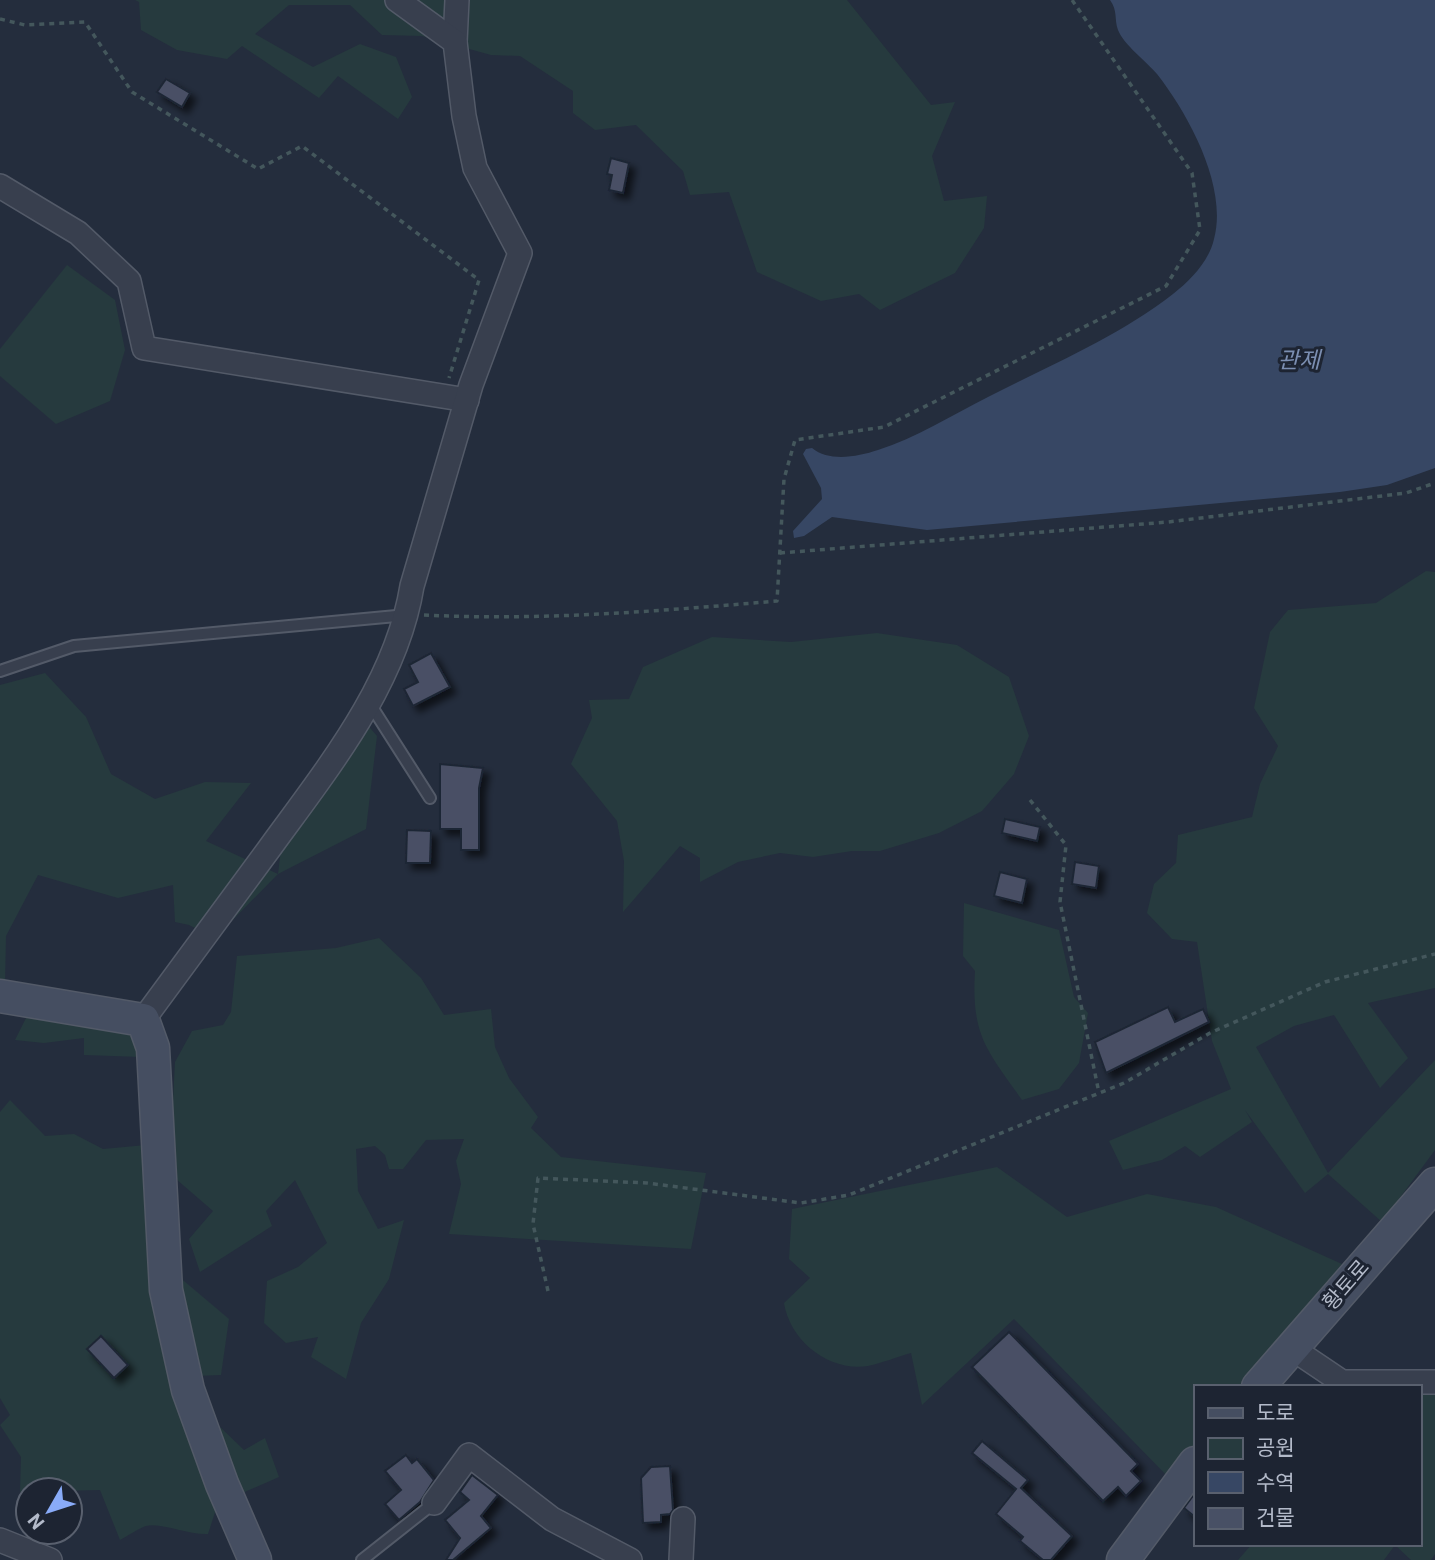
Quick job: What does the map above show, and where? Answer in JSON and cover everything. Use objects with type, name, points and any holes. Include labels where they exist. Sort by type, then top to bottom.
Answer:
[{"type":"street","points":[[397,0],[455,42]]},
{"type":"street","points":[[144,1020],[370,704],[407,615],[412,586],[467,400],[520,253],[475,168],[464,117],[455,42],[457,0]]},
{"type":"street","points":[[0,186],[78,233],[129,281],[144,348],[467,400]]},
{"type":"street","points":[[0,996],[144,1020]]},
{"type":"street","points":[[144,1020],[153,1048],[166,1290],[188,1390],[222,1484],[255,1560]]},
{"type":"street","name":"황토로","points":[[1260,1385],[1435,1184]]},
{"type":"street","points":[[1293,1349],[1342,1382],[1435,1382]]},
{"type":"street","points":[[434,1503],[469,1455],[552,1519],[630,1560]]},
{"type":"street","points":[[1123,1560],[1194,1464]]},
{"type":"street","points":[[681,1560],[682,1519]]},
{"type":"street","points":[[0,1540],[50,1560]]},
{"type":"lane","points":[[0,671],[74,646],[407,615]]},
{"type":"lane","points":[[370,704],[430,799]]},
{"type":"lane","points":[[362,1560],[434,1503]]},
{"type":"path","points":[[407,615],[493,618],[644,612],[777,601],[784,479],[795,440],[884,426],[1166,286],[1200,230],[1192,173],[1072,0]]},
{"type":"path","points":[[0,19],[25,25],[85,22],[132,92],[258,169],[302,146],[479,280],[443,396]]},
{"type":"path","points":[[780,553],[1168,522],[1406,493],[1435,483]]},
{"type":"path","points":[[1030,800],[1066,845],[1060,902],[1099,1093]]},
{"type":"path","points":[[548,1291],[533,1224],[538,1178],[648,1183],[801,1203],[849,1195],[1124,1083],[1210,1034],[1325,982],[1435,954]]},
{"type":"green space","points":[[135,0],[847,0],[931,105],[955,102],[932,156],[944,201],[987,196],[984,228],[955,273],[880,310],[859,294],[821,301],[757,272],[729,192],[690,195],[683,171],[636,125],[595,130],[573,113],[573,91],[520,56],[491,55],[422,36],[382,35],[350,5],[289,5],[255,34],[313,67],[360,44],[396,57],[412,97],[398,119],[338,76],[319,98],[242,46],[227,59],[177,50],[141,30],[139,2]]},
{"type":"green space","points":[[67,265],[115,300],[125,350],[110,401],[56,424],[0,376],[0,349]]},
{"type":"green space","points":[[1426,571],[1435,572],[1435,988],[1368,1003],[1408,1058],[1380,1088],[1334,1015],[1294,1026],[1256,1047],[1328,1173],[1435,1060],[1435,1150],[1382,1222],[1328,1174],[1305,1193],[1245,1110],[1252,1122],[1200,1157],[1185,1146],[1162,1160],[1123,1170],[1109,1141],[1231,1089],[1212,1041],[1197,942],[1172,939],[1147,913],[1154,884],[1176,863],[1178,835],[1252,817],[1260,784],[1278,746],[1254,708],[1270,632],[1288,610],[1376,603]]},
{"type":"green space","points":[[877,633],[957,645],[1009,677],[1029,736],[1014,774],[982,811],[939,833],[880,851],[852,851],[813,857],[780,853],[738,862],[700,882],[700,858],[680,846],[623,912],[624,861],[617,821],[571,764],[592,718],[589,700],[629,699],[643,667],[712,637],[791,642]]},
{"type":"green space","points":[[45,673],[86,717],[111,774],[155,799],[205,782],[251,783],[206,841],[278,874],[215,938],[189,925],[175,922],[173,885],[118,898],[38,875],[6,936],[5,985],[0,984],[0,685]]},
{"type":"green space","points":[[365,722],[377,736],[366,829],[278,874],[281,849]]},
{"type":"green space","points":[[964,903],[1059,930],[1074,997],[1088,1013],[1079,1063],[1059,1089],[1022,1100],[984,1041],[976,1012],[975,971],[963,956]]},
{"type":"green space","points":[[379,938],[421,978],[444,1015],[491,1009],[495,1047],[509,1078],[538,1117],[531,1128],[561,1157],[706,1173],[691,1249],[449,1234],[461,1184],[456,1161],[464,1139],[426,1140],[403,1169],[389,1169],[385,1155],[375,1146],[356,1149],[358,1191],[378,1229],[404,1220],[389,1279],[361,1323],[346,1379],[311,1357],[318,1337],[286,1343],[264,1323],[267,1281],[298,1267],[327,1243],[295,1180],[266,1211],[272,1226],[200,1272],[189,1239],[213,1211],[176,1179],[171,1140],[175,1062],[192,1031],[223,1025],[231,1012],[237,956],[336,948]]},
{"type":"green space","points":[[28,1014],[135,1034],[141,1057],[84,1055],[84,1038],[44,1043],[15,1040]]},
{"type":"green space","points":[[10,1100],[45,1136],[74,1134],[103,1149],[146,1145],[220,1497],[208,1534],[152,1525],[120,1540],[100,1490],[84,1490],[84,1476],[20,1476],[21,1457],[0,1425],[10,1415],[0,1398],[0,1112]]},
{"type":"green space","points":[[997,1167],[1067,1217],[1147,1194],[1216,1207],[1342,1264],[1247,1385],[1194,1385],[1194,1451],[1171,1480],[1014,1319],[922,1405],[911,1353],[868,1366],[853,1367],[826,1359],[814,1351],[794,1330],[784,1303],[810,1278],[789,1259],[792,1209]]},
{"type":"green space","points":[[171,1270],[229,1319],[221,1375],[195,1376]]},
{"type":"green space","points":[[1423,1389],[1435,1389],[1435,1554],[1431,1560],[1411,1560],[1396,1546],[1421,1546]]},
{"type":"green space","points":[[218,1425],[244,1450],[265,1438],[279,1477],[240,1494],[210,1433]]},
{"type":"green space","points":[[1250,1546],[1394,1546],[1384,1560],[1238,1560]]},
{"type":"water","name":"관제","points":[[1110,0],[1435,0],[1435,468],[1387,485],[1340,492],[927,530],[832,517],[804,536],[794,538],[793,531],[822,499],[821,488],[803,454],[806,449],[812,448],[835,457],[861,455],[920,433],[1130,324],[1180,289],[1208,255],[1217,219],[1216,197],[1203,152],[1181,110],[1157,74],[1121,36]]},
{"type":"building","points":[[166,79],[190,93],[182,107],[157,92]]},
{"type":"building","points":[[611,158],[629,163],[623,193],[609,190],[612,175],[607,174]]},
{"type":"building","points":[[431,653],[450,687],[413,706],[404,689],[418,682],[409,665]]},
{"type":"building","points":[[440,764],[483,768],[479,788],[479,850],[461,850],[461,829],[440,829]]},
{"type":"building","points":[[1005,819],[1040,827],[1037,841],[1002,833]]},
{"type":"building","points":[[407,830],[431,831],[430,863],[406,863]]},
{"type":"building","points":[[1075,862],[1099,866],[1096,888],[1072,884]]},
{"type":"building","points":[[1000,872],[1027,879],[1022,903],[994,896]]},
{"type":"building","points":[[1168,1007],[1175,1022],[1203,1009],[1209,1022],[1106,1073],[1095,1042]]},
{"type":"building","points":[[1009,1332],[1138,1464],[1131,1471],[1141,1481],[1126,1496],[1118,1487],[1103,1501],[972,1367]]},
{"type":"building","points":[[101,1336],[128,1365],[114,1378],[87,1349]]},
{"type":"building","points":[[982,1441],[1028,1480],[1021,1488],[1072,1536],[1051,1560],[1043,1560],[1020,1541],[1023,1537],[996,1514],[1016,1489],[972,1453]]},
{"type":"building","points":[[406,1455],[412,1463],[417,1459],[434,1480],[420,1502],[399,1520],[385,1504],[401,1490],[385,1471]]},
{"type":"building","points":[[670,1466],[673,1510],[670,1514],[661,1515],[661,1522],[643,1523],[641,1478],[651,1467]]},
{"type":"building","points":[[472,1475],[498,1495],[481,1516],[491,1528],[453,1560],[446,1560],[460,1538],[445,1520],[469,1500],[460,1492]]},
{"type":"building","points":[[1194,1494],[1194,1516],[1184,1508]]}]
